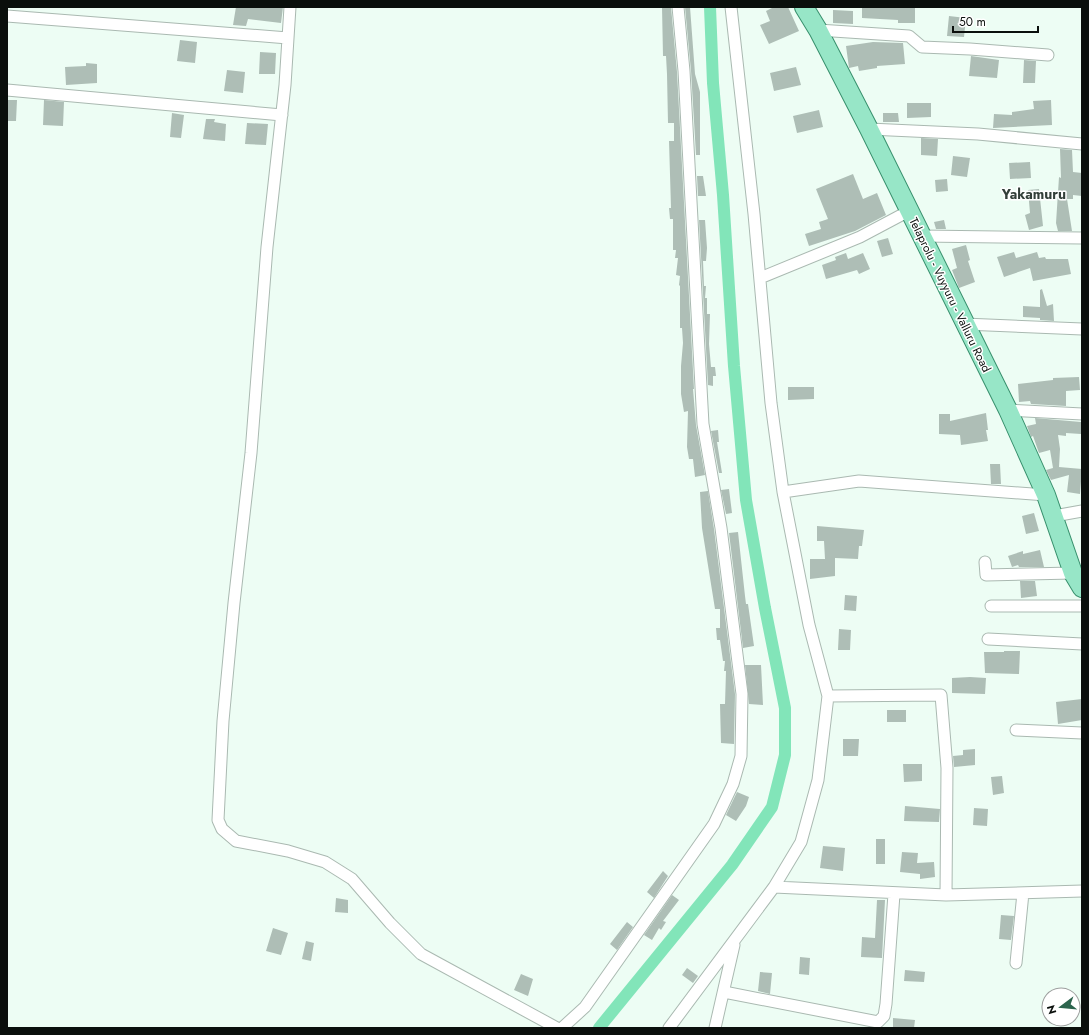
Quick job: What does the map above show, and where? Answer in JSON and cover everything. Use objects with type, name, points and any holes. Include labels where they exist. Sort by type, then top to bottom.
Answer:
[{"type":"main road","name":"Telaprolu - Vuyyuru - Valluru Road","points":[[804,7],[818,30],[869,130],[1008,410],[1046,495],[1078,581]]},
{"type":"street","points":[[290,7],[282,115],[267,247],[251,453],[234,603],[224,721],[218,820],[222,829],[236,841],[288,851],[325,862],[352,879],[390,923],[421,954],[557,1028]]},
{"type":"street","points":[[562,1028],[585,1007],[714,824],[733,784],[741,756],[742,694],[721,528],[703,424],[685,79],[678,7]]},
{"type":"street","points":[[669,1028],[774,887],[801,842],[818,780],[828,696],[808,625],[783,492],[771,403],[760,278],[731,7]]},
{"type":"street","points":[[7,16],[288,38]]},
{"type":"street","points":[[818,30],[909,36],[922,48],[970,49],[1048,55]]},
{"type":"street","points":[[7,90],[282,115]]},
{"type":"street","points":[[869,130],[978,134],[1082,144]]},
{"type":"street","points":[[760,278],[860,237],[909,211]]},
{"type":"street","points":[[921,236],[1082,238]]},
{"type":"street","points":[[964,324],[1082,329]]},
{"type":"street","points":[[1008,410],[1082,414]]},
{"type":"street","points":[[783,492],[860,481],[1046,495]]},
{"type":"street","points":[[1054,516],[1082,511]]},
{"type":"street","points":[[985,562],[986,575],[1078,581]]},
{"type":"street","points":[[991,606],[1082,606]]},
{"type":"street","points":[[988,638],[1082,644]]},
{"type":"street","points":[[828,696],[940,695],[947,768],[946,895]]},
{"type":"street","points":[[1016,730],[1082,733]]},
{"type":"street","points":[[774,887],[894,894],[946,895],[1082,891]]},
{"type":"street","points":[[1016,963],[1023,893]]},
{"type":"street","points":[[724,992],[878,1022],[884,1016],[886,1004],[894,894]]},
{"type":"street","points":[[715,1028],[734,940]]},
{"type":"building","points":[[236,7],[283,7],[281,23],[248,19],[246,26],[233,25]]},
{"type":"building","points":[[662,7],[671,7],[677,72],[693,389],[696,425],[705,475],[695,477],[693,459],[689,459],[687,447],[688,411],[684,412],[681,394],[683,343],[682,328],[680,328],[680,276],[676,275],[678,258],[675,258],[676,250],[673,250],[673,219],[670,219],[669,208],[671,208],[669,141],[674,141],[674,123],[668,123],[666,56],[663,56]]},
{"type":"building","points":[[685,7],[690,7],[695,74],[700,92],[700,155],[696,155],[691,71]]},
{"type":"building","points":[[774,7],[788,7],[799,31],[769,44],[760,25],[770,21],[766,11]]},
{"type":"building","points":[[862,7],[915,7],[915,23],[898,23],[898,20],[862,18]]},
{"type":"building","points":[[833,10],[853,11],[853,24],[833,23]]},
{"type":"building","points":[[949,16],[966,18],[964,37],[947,36]]},
{"type":"building","points":[[180,40],[197,42],[195,63],[177,61]]},
{"type":"building","points":[[873,42],[903,43],[905,64],[877,66],[877,68],[859,71],[858,66],[849,68],[846,46]]},
{"type":"building","points":[[260,52],[276,53],[275,74],[259,74]]},
{"type":"building","points":[[971,56],[999,60],[997,78],[969,76]]},
{"type":"building","points":[[1024,60],[1036,61],[1035,83],[1023,83]]},
{"type":"building","points":[[86,63],[97,64],[97,83],[66,85],[65,67],[86,66]]},
{"type":"building","points":[[796,67],[801,85],[774,91],[770,73]]},
{"type":"building","points":[[227,70],[245,72],[243,93],[224,91]]},
{"type":"building","points":[[7,100],[17,100],[16,121],[7,121]]},
{"type":"building","points":[[44,100],[64,102],[63,126],[43,125]]},
{"type":"building","points":[[1051,100],[1052,125],[993,128],[994,114],[1012,115],[1012,112],[1034,109],[1033,101]]},
{"type":"building","points":[[907,103],[931,103],[931,117],[907,118]]},
{"type":"building","points":[[819,110],[823,127],[797,133],[793,116]]},
{"type":"building","points":[[172,113],[184,115],[181,138],[170,137]]},
{"type":"building","points":[[883,113],[898,113],[899,122],[883,122]]},
{"type":"building","points":[[206,119],[215,119],[214,122],[226,124],[225,141],[203,139]]},
{"type":"building","points":[[247,123],[268,124],[266,145],[245,144]]},
{"type":"building","points":[[921,138],[938,139],[937,156],[921,155]]},
{"type":"building","points":[[1060,149],[1072,150],[1073,172],[1082,173],[1082,196],[1073,195],[1073,199],[1067,199],[1072,231],[1058,231],[1056,223],[1059,177],[1061,178]]},
{"type":"building","points":[[953,156],[970,158],[967,177],[951,175]]},
{"type":"building","points":[[1030,162],[1031,178],[1010,179],[1009,163]]},
{"type":"building","points":[[853,174],[863,199],[877,193],[886,215],[855,231],[809,246],[805,234],[821,229],[819,222],[828,219],[816,189]]},
{"type":"building","points":[[697,176],[703,176],[706,196],[698,196]]},
{"type":"building","points":[[947,179],[948,191],[936,192],[935,180]]},
{"type":"building","points":[[1039,189],[1043,226],[1029,230],[1025,215],[1030,213],[1028,190]]},
{"type":"building","points":[[699,220],[705,220],[707,248],[706,261],[703,261],[704,286],[706,286],[705,298],[707,298],[707,314],[710,314],[709,344],[711,367],[715,367],[716,376],[713,376],[713,386],[708,385]]},
{"type":"building","points":[[944,220],[946,229],[936,229],[934,222]]},
{"type":"building","points":[[888,238],[893,254],[882,257],[877,241]]},
{"type":"building","points":[[966,245],[970,260],[968,261],[975,282],[959,288],[952,270],[957,268],[952,249]]},
{"type":"building","points":[[1014,252],[1016,258],[1037,252],[1039,258],[1045,257],[1046,259],[1068,259],[1071,274],[1033,281],[1030,268],[1004,277],[997,257]]},
{"type":"building","points":[[846,253],[848,259],[863,253],[870,269],[859,274],[857,270],[826,279],[822,265],[836,260],[835,257]]},
{"type":"building","points":[[1042,289],[1047,306],[1053,304],[1054,321],[1023,317],[1023,306],[1040,307],[1040,290]]},
{"type":"building","points":[[1079,377],[1080,390],[1066,391],[1066,406],[1031,404],[1030,401],[1019,402],[1018,384],[1053,380],[1053,378]]},
{"type":"building","points":[[788,387],[814,387],[814,399],[788,400]]},
{"type":"building","points":[[986,413],[988,430],[986,430],[988,441],[961,445],[960,435],[939,434],[939,414],[950,414],[950,421]]},
{"type":"building","points":[[1035,418],[1081,422],[1081,434],[1066,433],[1066,436],[1058,435],[1060,449],[1059,467],[1082,469],[1080,494],[1067,492],[1069,475],[1051,480],[1046,470],[1053,468],[1050,450],[1039,453],[1033,436],[1031,437],[1027,426],[1036,424]]},
{"type":"building","points":[[718,430],[719,442],[717,442],[722,473],[719,473],[711,431]]},
{"type":"building","points":[[990,464],[1000,464],[1001,484],[991,484]]},
{"type":"building","points":[[729,489],[732,513],[726,514],[721,490]]},
{"type":"building","points":[[708,491],[735,694],[734,744],[721,743],[720,704],[725,704],[726,671],[724,671],[725,661],[723,661],[720,640],[717,640],[716,628],[720,628],[720,609],[715,609],[702,528],[700,492]]},
{"type":"building","points":[[1034,513],[1039,531],[1026,534],[1022,516]]},
{"type":"building","points":[[817,526],[864,530],[862,546],[859,546],[858,559],[835,558],[835,576],[810,579],[810,559],[825,559],[824,541],[817,541]]},
{"type":"building","points":[[738,532],[746,604],[748,604],[754,646],[743,648],[729,533]]},
{"type":"building","points":[[1040,550],[1044,567],[1019,567],[1018,565],[1012,567],[1008,556],[1023,551],[1023,554]]},
{"type":"building","points":[[1020,581],[1035,581],[1037,596],[1021,598]]},
{"type":"building","points":[[845,595],[857,596],[856,611],[844,610]]},
{"type":"building","points":[[839,629],[851,630],[850,650],[838,650]]},
{"type":"building","points":[[1020,651],[1019,674],[985,673],[984,652]]},
{"type":"building","points":[[745,665],[761,665],[763,705],[749,704]]},
{"type":"building","points":[[952,678],[986,678],[985,694],[952,693]]},
{"type":"building","points":[[1082,699],[1082,720],[1058,724],[1056,702]]},
{"type":"building","points":[[887,710],[906,710],[906,722],[887,722]]},
{"type":"building","points":[[843,739],[859,739],[858,756],[843,756]]},
{"type":"building","points":[[975,749],[975,765],[954,767],[953,756],[963,755],[963,750]]},
{"type":"building","points":[[903,764],[922,764],[922,781],[904,782]]},
{"type":"building","points":[[1002,776],[1004,793],[993,795],[991,777]]},
{"type":"building","points":[[737,792],[749,797],[746,806],[736,821],[726,815]]},
{"type":"building","points":[[905,806],[940,809],[939,822],[904,821]]},
{"type":"building","points":[[974,808],[988,809],[987,826],[973,825]]},
{"type":"building","points":[[876,839],[885,839],[885,864],[876,864]]},
{"type":"building","points":[[823,846],[845,848],[843,871],[820,868]]},
{"type":"building","points":[[902,852],[918,853],[917,863],[934,862],[935,877],[920,879],[920,874],[900,872]]},
{"type":"building","points":[[663,871],[668,876],[654,898],[647,892]]},
{"type":"building","points":[[672,895],[679,900],[663,921],[666,922],[661,930],[659,928],[652,940],[644,935]]},
{"type":"building","points":[[336,898],[348,900],[348,913],[335,912]]},
{"type":"building","points":[[877,900],[885,900],[882,958],[861,957],[862,937],[875,938]]},
{"type":"building","points":[[1001,915],[1014,916],[1011,940],[999,939]]},
{"type":"building","points":[[627,922],[633,927],[617,950],[610,944]]},
{"type":"building","points":[[273,928],[288,933],[281,955],[266,951]]},
{"type":"building","points":[[306,941],[314,943],[311,961],[302,959]]},
{"type":"building","points":[[800,957],[810,958],[809,975],[799,974]]},
{"type":"building","points":[[687,968],[698,976],[693,983],[682,975]]},
{"type":"building","points":[[905,970],[925,972],[924,982],[904,981]]},
{"type":"building","points":[[760,972],[772,973],[770,994],[758,991]]},
{"type":"building","points":[[521,974],[533,979],[528,996],[514,990]]},
{"type":"building","points":[[893,1018],[915,1020],[914,1028],[893,1028]]},
{"type":"waterway","points":[[599,1028],[732,865],[772,807],[785,755],[785,708],[765,608],[746,500],[734,366],[723,195],[713,83],[710,7]]},
{"type":"district","name":"Yakamuru","points":[[1034,194]]}]
